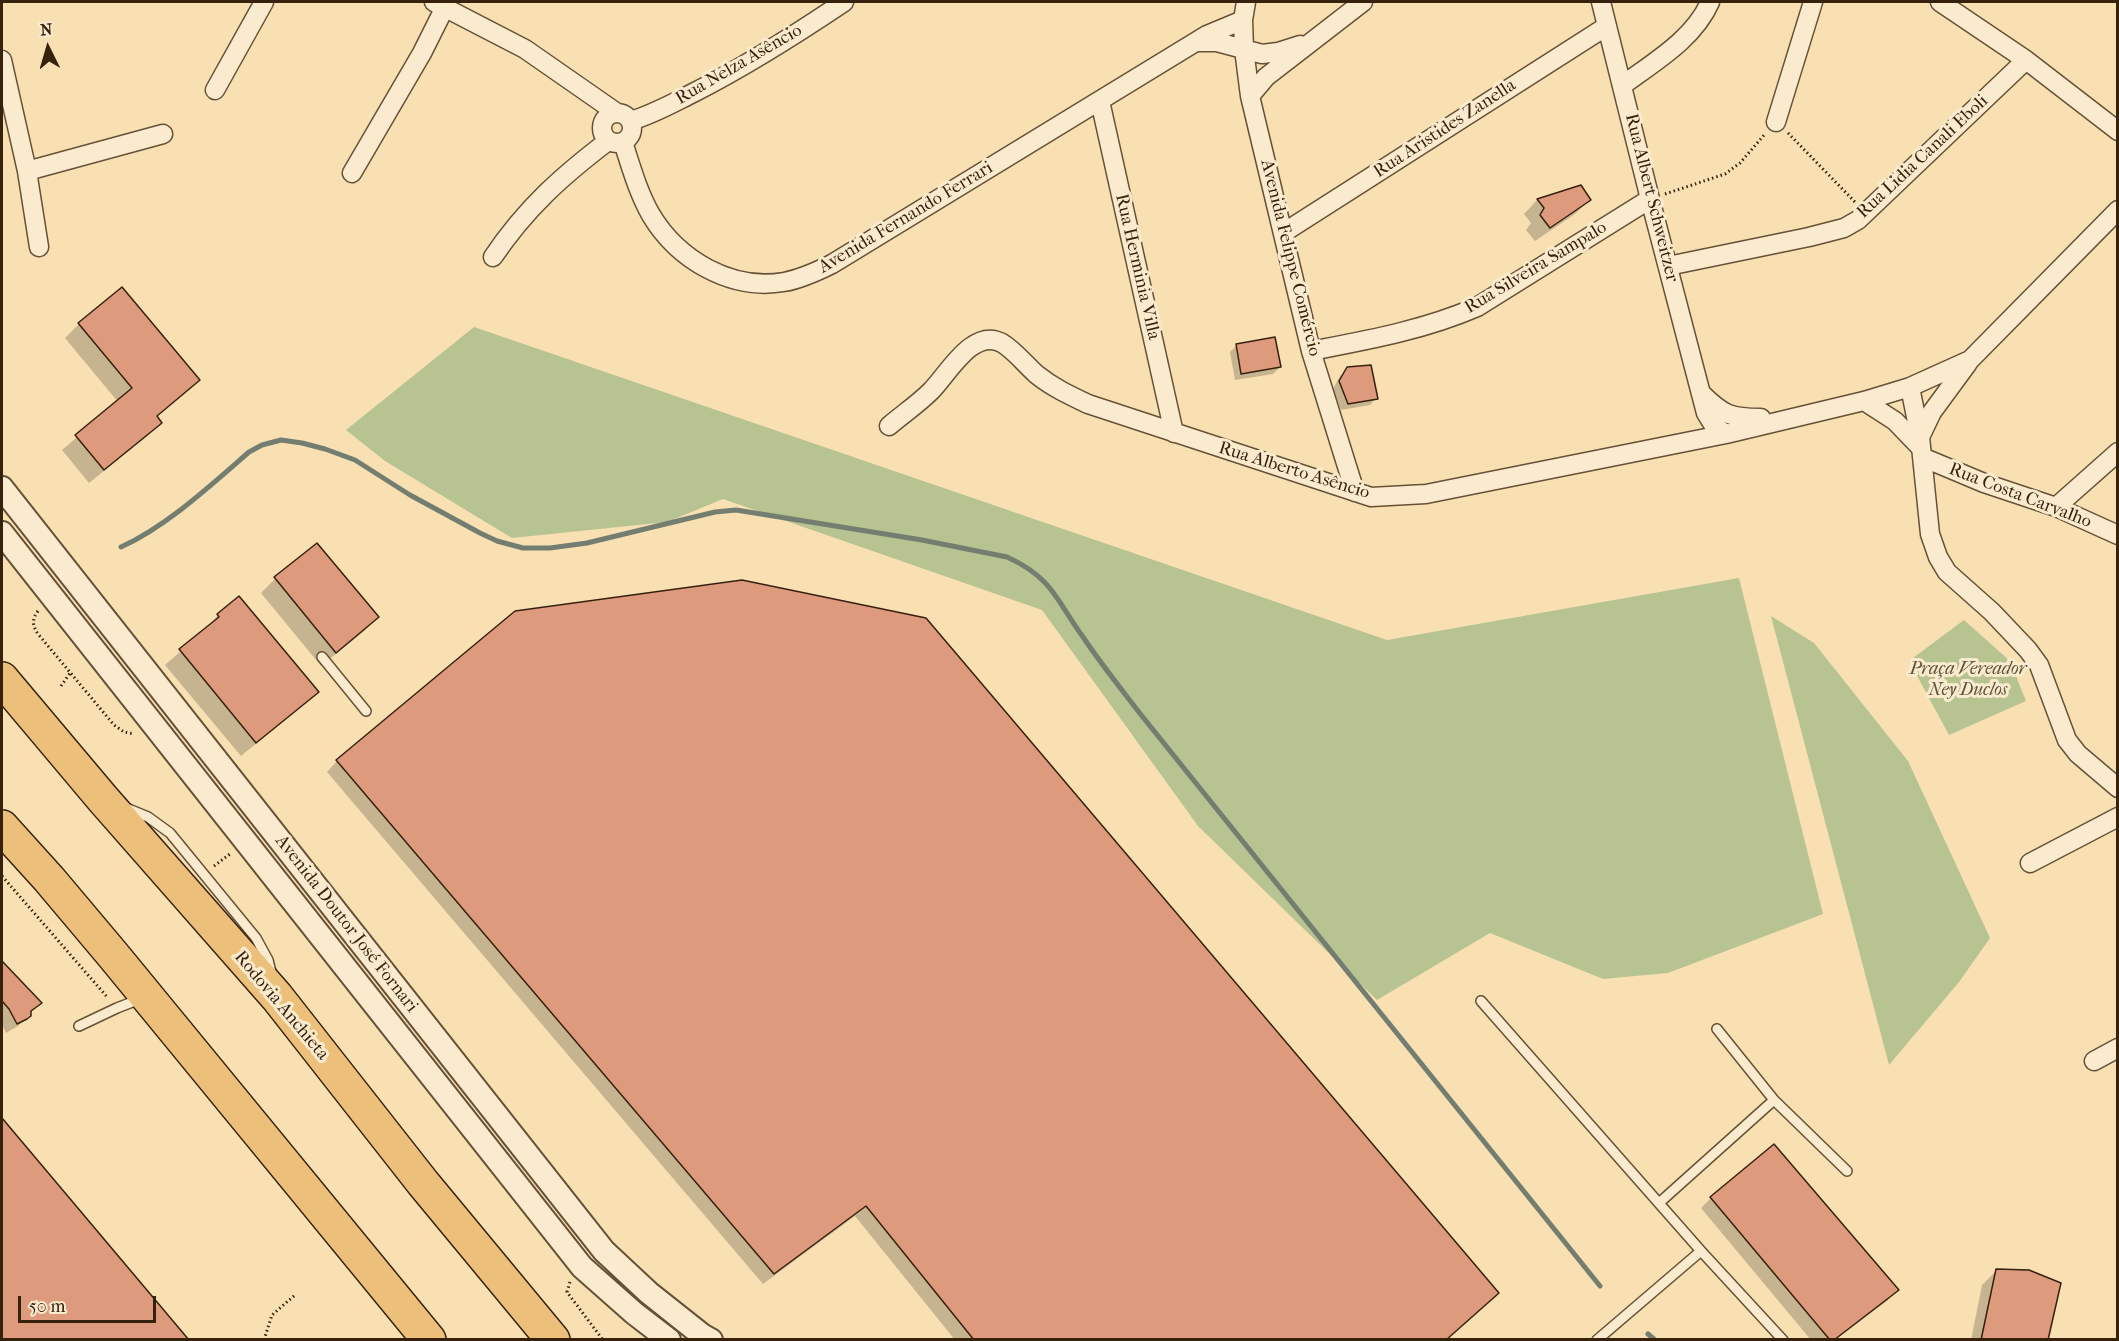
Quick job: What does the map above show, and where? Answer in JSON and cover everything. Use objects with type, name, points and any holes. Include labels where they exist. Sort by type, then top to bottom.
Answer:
[{"type":"highway","name":"Rodovia Anchieta","points":[[2,679],[103,799],[277,997],[423,1183],[553,1340]]},
{"type":"highway","points":[[2,827],[49,879],[147,996],[429,1340]]},
{"type":"highway","points":[[368,1266],[446,1340]]},
{"type":"street","points":[[215,90],[264,2]]},
{"type":"street","name":"Rua Nelza Asêncio","points":[[493,257],[509,233],[537,200],[616,128],[664,108],[729,75],[780,45],[844,2]]},
{"type":"street","points":[[1243,20],[1246,2]]},
{"type":"street","points":[[1250,96],[1266,77],[1363,2]]},
{"type":"street","name":"Rua Albert Schweitzer","points":[[1601,2],[1650,199],[1710,422],[1726,434]]},
{"type":"street","points":[[1623,85],[1688,34],[1710,2]]},
{"type":"street","points":[[1776,122],[1813,2]]},
{"type":"street","points":[[1940,2],[2026,60],[2118,131]]},
{"type":"street","points":[[352,173],[422,53],[439,4]]},
{"type":"street","name":"Avenida Fernando Ferrari","points":[[439,4],[525,49],[574,84],[590,104],[616,128],[645,204],[671,244],[695,262],[711,270],[740,280],[772,283],[800,278],[832,264],[1197,42],[1243,20]]},
{"type":"street","name":"Avenida Felippe Comércio","points":[[1243,20],[1250,96],[1311,351],[1355,492]]},
{"type":"street","name":"Rua Aristides Zanella","points":[[1283,233],[1607,26]]},
{"type":"street","points":[[1197,42],[1217,42],[1256,53],[1270,53],[1288,50],[1316,39]]},
{"type":"street","points":[[2,60],[27,171],[39,247]]},
{"type":"street","name":"Rua Lidia Canali Eboli","points":[[1668,266],[1809,237],[1844,228],[1858,220],[2026,60]]},
{"type":"street","name":"Rua Herminia Villa","points":[[1100,101],[1174,434]]},
{"type":"street","points":[[27,171],[163,134]]},
{"type":"street","name":"Rua Silveira Sampalo","points":[[1311,351],[1388,336],[1462,313],[1650,199]]},
{"type":"street","points":[[1921,447],[1932,412],[1970,360],[2118,210]]},
{"type":"street","name":"Rua Alberto Asêncio","points":[[889,426],[933,390],[969,348],[984,340],[993,340],[1001,343],[1037,375],[1060,391],[1088,404],[1371,497],[1426,494],[1726,434],[1864,401],[1910,387],[1970,360]]},
{"type":"street","points":[[1910,387],[1921,447],[1930,534],[1938,557],[1947,572],[1992,612],[2028,650],[2039,665],[2067,740],[2078,754],[2118,788]]},
{"type":"street","name":"Rua Albert Schweitzer","points":[[1680,443],[1691,435],[1699,424],[1702,394]]},
{"type":"street","name":"Rua Alberto Asêncio","points":[[1702,394],[1724,414],[1731,416],[1790,419]]},
{"type":"street","points":[[1864,401],[1895,421],[1921,447]]},
{"type":"street","name":"Rua Costa Carvalho","points":[[1921,447],[1984,483],[2056,507],[2118,535]]},
{"type":"street","points":[[2056,507],[2118,452]]},
{"type":"street","name":"Avenida Doutor José Fornari","points":[[2,488],[604,1251],[649,1293],[711,1340]]},
{"type":"street","name":"Avenida Doutor José Fornari","points":[[2,533],[582,1267],[669,1340]]},
{"type":"street","points":[[2031,863],[2118,817]]},
{"type":"street","points":[[2094,1061],[2118,1048]]},
{"type":"lane","points":[[322,657],[366,711]]},
{"type":"lane","points":[[103,799],[148,817],[170,833],[256,938],[268,960],[277,997]]},
{"type":"lane","points":[[79,1026],[147,996]]},
{"type":"lane","points":[[1481,1001],[1701,1251],[1783,1340]]},
{"type":"lane","points":[[1717,1029],[1774,1100],[1847,1171]]},
{"type":"lane","points":[[1659,1203],[1774,1100]]},
{"type":"lane","points":[[1597,1340],[1701,1251]]},
{"type":"path","points":[[1685,188],[1725,174],[1740,163],[1761,139]]},
{"type":"path","points":[[1795,141],[1866,213]]},
{"type":"path","points":[[53,597],[33,618],[34,628],[119,729],[132,734],[140,734],[154,728]]},
{"type":"path","points":[[61,687],[70,673]]},
{"type":"path","points":[[202,874],[246,844]]},
{"type":"path","points":[[2,876],[88,978]]},
{"type":"path","points":[[582,1267],[572,1279],[567,1292],[603,1340]]},
{"type":"path","points":[[264,1340],[272,1315],[295,1295]]},
{"type":"green space","points":[[474,327],[1387,640],[1739,578],[1823,914],[1668,973],[1603,979],[1490,933],[1377,1000],[1198,826],[1042,610],[723,499],[667,522],[512,538],[385,461],[346,430]]},
{"type":"green space","points":[[1771,616],[1814,643],[1908,761],[1990,938],[1959,982],[1889,1065]]},
{"type":"green space","name":"Praça Vereador Ney Duclos","points":[[1964,620],[2010,661],[2026,701],[1949,735],[1909,661]]},
{"type":"building","points":[[1581,185],[1591,200],[1550,228],[1540,215],[1544,208],[1537,199]]},
{"type":"building","points":[[122,287],[200,380],[157,416],[162,423],[104,470],[75,435],[132,388],[78,323]]},
{"type":"building","points":[[1275,337],[1281,367],[1241,374],[1236,344]]},
{"type":"building","points":[[1371,365],[1378,399],[1348,404],[1339,381],[1347,367]]},
{"type":"building","points":[[317,543],[379,617],[336,653],[274,577]]},
{"type":"building","points":[[742,580],[926,618],[1499,1293],[1446,1340],[974,1340],[866,1206],[774,1274],[336,760],[515,611]]},
{"type":"building","points":[[239,596],[319,692],[256,743],[179,649],[219,617],[217,614]]},
{"type":"building","points":[[2,961],[42,1003],[31,1011],[31,1016],[17,1024],[2,1001]]},
{"type":"building","points":[[2,1118],[189,1340],[2,1340]]},
{"type":"building","points":[[1774,1144],[1899,1290],[1834,1340],[1830,1340],[1710,1197]]},
{"type":"building","points":[[1996,1269],[2029,1270],[2061,1283],[2048,1340],[1981,1340]]},
{"type":"waterway","points":[[121,547],[172,516],[249,452],[262,445],[281,440],[325,449],[355,460],[410,495],[480,533],[497,541],[523,548],[550,548],[587,543],[715,512],[736,510],[922,540],[1007,557],[1034,573],[1052,591],[1097,657],[1142,716],[1600,1286]]},
{"type":"waterway","points":[[1648,1334],[1655,1340]]}]
